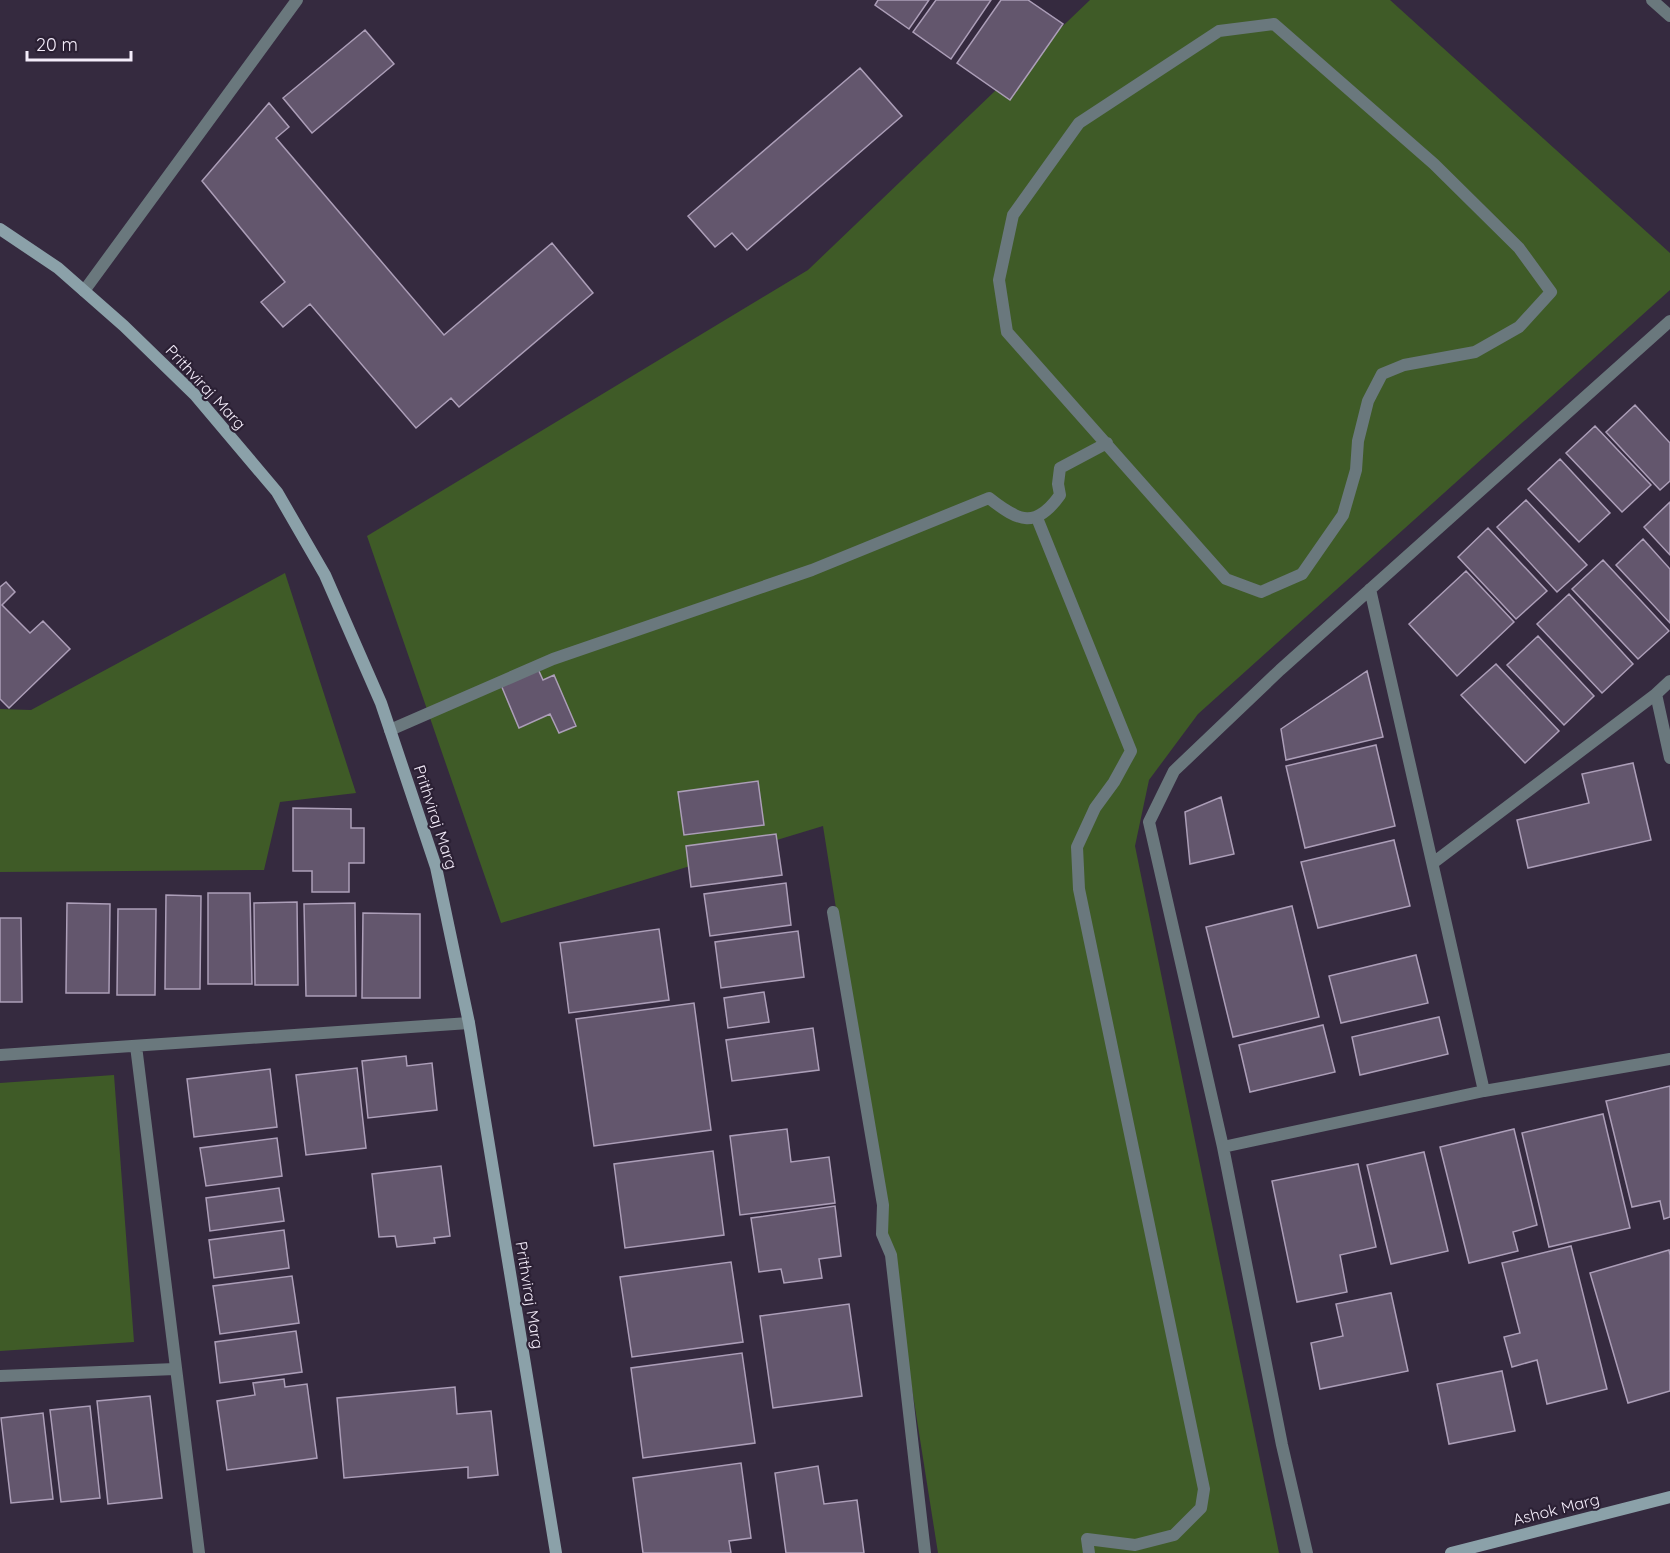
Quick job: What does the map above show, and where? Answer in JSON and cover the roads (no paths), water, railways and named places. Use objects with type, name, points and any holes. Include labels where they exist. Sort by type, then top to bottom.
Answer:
[{"type":"street","points":[[84,291],[297,0]]},
{"type":"street","points":[[1652,0],[1670,16]]},
{"type":"street","points":[[1274,24],[1434,164],[1519,248],[1551,292],[1519,327],[1475,352],[1404,365],[1382,374],[1368,401],[1358,441],[1356,470],[1343,515],[1302,574],[1261,592],[1226,579],[1107,443],[1007,332],[999,280],[1013,215],[1079,123],[1219,31],[1274,24]]},
{"type":"street","name":"Prithviraj Marg","points":[[0,229],[58,268],[124,326],[195,395],[277,492],[326,575],[381,703],[436,867],[469,1023],[556,1553]]},
{"type":"street","points":[[1307,1553],[1282,1444],[1223,1147],[1149,822],[1174,771],[1280,670],[1670,321]]},
{"type":"street","points":[[390,730],[553,658],[812,570],[989,498],[1005,511],[1021,518],[1037,518],[1050,509],[1060,495],[1058,484],[1060,468],[1107,443]]},
{"type":"street","points":[[1037,518],[1131,751],[1114,782],[1095,808],[1077,847],[1079,889],[1204,1488],[1201,1508],[1174,1535],[1135,1545],[1087,1539],[1089,1553]]},
{"type":"street","points":[[1370,589],[1484,1091]]},
{"type":"street","points":[[1432,863],[1656,694],[1670,681]]},
{"type":"street","points":[[1656,694],[1670,758]]},
{"type":"street","points":[[833,912],[883,1205],[882,1234],[891,1255],[925,1553]]},
{"type":"street","points":[[0,1055],[469,1023]]},
{"type":"street","points":[[136,1046],[199,1553]]},
{"type":"street","points":[[1223,1147],[1484,1091],[1670,1059]]},
{"type":"street","points":[[0,1376],[175,1370]]},
{"type":"street","name":"Ashok Marg","points":[[1451,1553],[1670,1497]]}]
